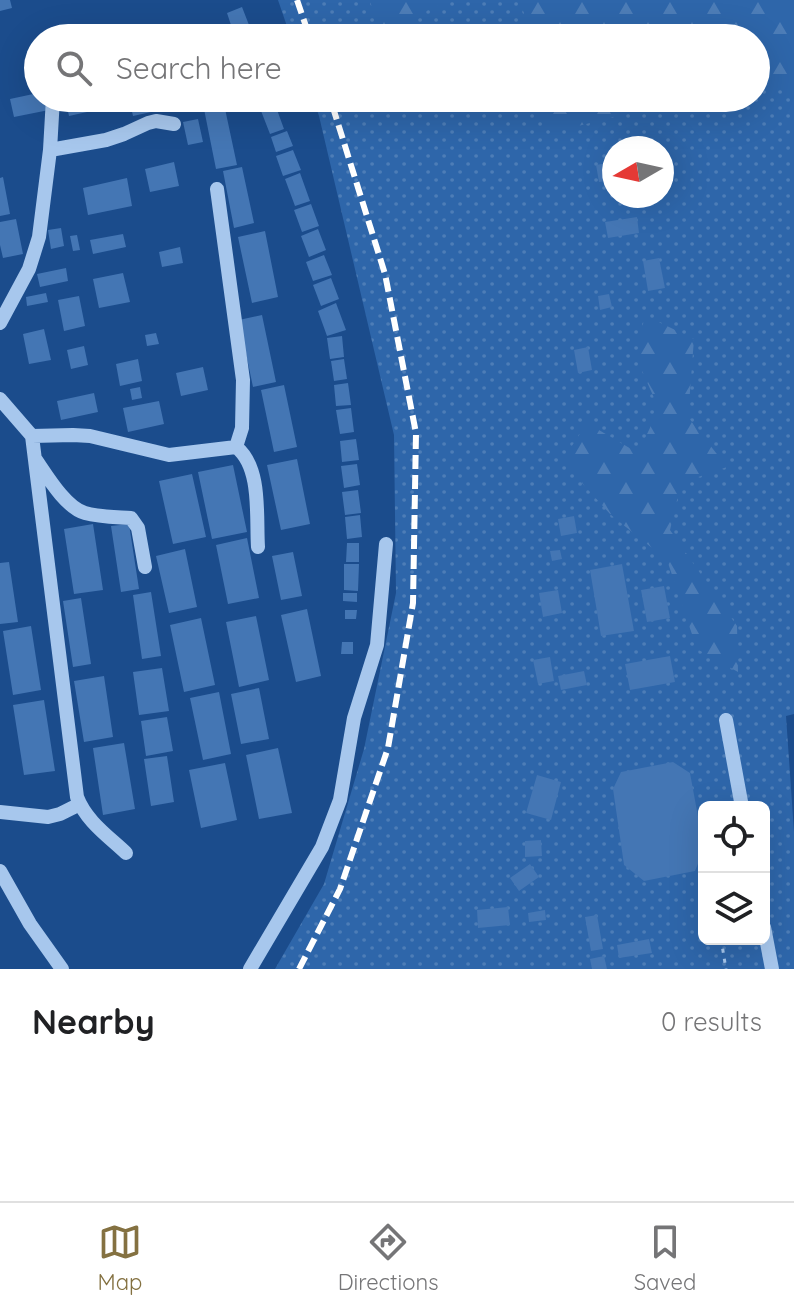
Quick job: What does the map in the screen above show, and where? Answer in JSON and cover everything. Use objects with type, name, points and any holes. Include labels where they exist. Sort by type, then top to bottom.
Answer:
[{"type":"street","points":[[0,323],[29,269],[36,248],[52,112]]},
{"type":"street","points":[[50,150],[106,140],[156,121],[174,124]]},
{"type":"street","points":[[217,189],[243,380],[242,428],[236,447]]},
{"type":"street","points":[[0,399],[32,436],[77,797],[90,820],[126,853]]},
{"type":"street","points":[[32,436],[90,436],[169,455],[236,447],[245,455],[254,480],[258,547]]},
{"type":"street","points":[[35,459],[75,508],[83,512],[131,518],[138,528],[145,567]]},
{"type":"street","points":[[250,969],[322,847],[340,800],[354,718],[377,645],[386,544]]},
{"type":"street","points":[[726,720],[741,801]]},
{"type":"street","points":[[0,812],[48,817],[80,804]]},
{"type":"street","points":[[0,871],[30,924],[62,969]]},
{"type":"street","points":[[767,945],[772,969]]},
{"type":"path","points":[[722,945],[726,969]]},
{"type":"green space","points":[[278,0],[794,0],[794,714],[786,716],[794,832],[794,969],[275,969],[324,884],[364,749],[396,593],[394,435],[318,112],[770,112],[770,24],[286,24]]},
{"type":"green space","points":[[370,0],[453,0],[429,9],[412,24],[376,24]]},
{"type":"green space","points":[[518,0],[794,0],[794,95],[783,85],[770,86],[770,24],[524,24],[524,13]]},
{"type":"green space","points":[[538,112],[633,112],[551,133]]},
{"type":"green space","points":[[644,315],[694,339],[688,417],[727,467],[681,483],[670,530],[737,626],[738,672],[697,649],[667,560],[611,515],[562,461],[587,423],[638,453],[659,409],[639,364]]},
{"type":"building","points":[[0,0],[10,0],[12,8],[0,11]]},
{"type":"building","points":[[242,7],[249,24],[231,24],[227,13]]},
{"type":"building","points":[[24,96],[24,112],[39,112],[14,117],[10,99]]},
{"type":"building","points":[[205,112],[226,112],[237,165],[216,169]]},
{"type":"building","points":[[261,112],[278,112],[284,129],[270,134]]},
{"type":"building","points":[[198,119],[203,142],[188,145],[183,122]]},
{"type":"building","points":[[287,131],[293,146],[276,152],[271,137]]},
{"type":"building","points":[[293,150],[301,170],[283,176],[276,156]]},
{"type":"building","points":[[174,162],[179,186],[150,192],[145,169]]},
{"type":"building","points":[[602,164],[602,182],[599,182],[596,165]]},
{"type":"building","points":[[242,167],[254,223],[234,228],[223,171]]},
{"type":"building","points":[[300,173],[310,201],[295,206],[285,179]]},
{"type":"building","points":[[3,177],[10,214],[0,216],[0,178]]},
{"type":"building","points":[[127,178],[132,206],[88,215],[83,188]]},
{"type":"building","points":[[311,204],[319,226],[302,232],[294,210]]},
{"type":"building","points":[[637,217],[639,233],[608,238],[605,222]]},
{"type":"building","points":[[16,219],[23,254],[3,258],[0,222]]},
{"type":"building","points":[[61,228],[64,246],[51,249],[48,230]]},
{"type":"building","points":[[318,229],[326,250],[309,257],[301,236]]},
{"type":"building","points":[[265,231],[278,297],[252,303],[238,237]]},
{"type":"building","points":[[123,234],[126,247],[93,254],[90,240]]},
{"type":"building","points":[[77,235],[80,250],[73,251],[70,236]]},
{"type":"building","points":[[180,247],[183,263],[162,267],[159,252]]},
{"type":"building","points":[[324,255],[332,275],[313,281],[306,262]]},
{"type":"building","points":[[659,258],[665,288],[648,291],[643,261]]},
{"type":"building","points":[[66,268],[68,281],[40,287],[37,274]]},
{"type":"building","points":[[123,273],[130,302],[99,308],[93,279]]},
{"type":"building","points":[[331,278],[339,299],[321,306],[313,285]]},
{"type":"building","points":[[46,293],[48,302],[27,306],[26,297]]},
{"type":"building","points":[[609,294],[612,307],[600,310],[598,296]]},
{"type":"building","points":[[79,296],[85,326],[64,331],[58,300]]},
{"type":"building","points":[[336,303],[346,330],[327,336],[318,311]]},
{"type":"building","points":[[262,315],[276,382],[253,387],[239,320]]},
{"type":"building","points":[[44,329],[51,360],[29,364],[23,334]]},
{"type":"building","points":[[156,333],[159,344],[147,346],[145,335]]},
{"type":"building","points":[[342,336],[344,357],[330,359],[327,338]]},
{"type":"building","points":[[84,346],[88,365],[71,369],[67,350]]},
{"type":"building","points":[[588,347],[592,370],[578,373],[574,350]]},
{"type":"building","points":[[138,359],[142,381],[120,386],[116,364]]},
{"type":"building","points":[[344,359],[347,379],[334,381],[331,361]]},
{"type":"building","points":[[203,367],[208,390],[181,396],[176,373]]},
{"type":"building","points":[[348,383],[351,405],[336,406],[334,385]]},
{"type":"building","points":[[284,385],[297,447],[274,452],[261,390]]},
{"type":"building","points":[[140,387],[142,398],[132,400],[130,389]]},
{"type":"building","points":[[94,393],[98,412],[61,420],[57,401]]},
{"type":"building","points":[[159,401],[164,424],[128,432],[123,408]]},
{"type":"building","points":[[351,408],[354,432],[340,434],[336,410]]},
{"type":"building","points":[[356,439],[359,460],[342,462],[340,441]]},
{"type":"building","points":[[297,459],[310,524],[281,530],[267,465]]},
{"type":"building","points":[[357,464],[360,485],[344,488],[341,466]]},
{"type":"building","points":[[233,465],[247,532],[212,539],[198,472]]},
{"type":"building","points":[[192,474],[206,537],[173,544],[159,481]]},
{"type":"building","points":[[358,490],[361,513],[345,515],[342,492]]},
{"type":"building","points":[[360,515],[362,537],[347,539],[345,517]]},
{"type":"building","points":[[574,516],[577,533],[561,536],[558,519]]},
{"type":"building","points":[[93,524],[103,590],[74,594],[64,529]]},
{"type":"building","points":[[129,524],[139,589],[121,592],[111,526]]},
{"type":"building","points":[[247,538],[259,598],[228,604],[216,545]]},
{"type":"building","points":[[347,543],[359,543],[359,562],[346,562]]},
{"type":"building","points":[[185,549],[197,607],[169,613],[156,556]]},
{"type":"building","points":[[560,550],[562,559],[552,561],[550,551]]},
{"type":"building","points":[[293,552],[302,596],[281,600],[272,556]]},
{"type":"building","points":[[9,562],[18,622],[0,624],[0,563]]},
{"type":"building","points":[[344,564],[359,564],[358,591],[344,590]]},
{"type":"building","points":[[622,564],[634,631],[601,636],[590,570]]},
{"type":"building","points":[[664,586],[670,618],[647,622],[641,590]]},
{"type":"building","points":[[558,590],[562,613],[543,617],[539,593]]},
{"type":"building","points":[[151,592],[161,656],[142,659],[133,595]]},
{"type":"building","points":[[343,593],[357,593],[357,602],[343,601]]},
{"type":"building","points":[[81,598],[91,664],[73,667],[63,601]]},
{"type":"building","points":[[307,609],[321,676],[296,682],[281,615]]},
{"type":"building","points":[[345,610],[357,610],[356,619],[345,619]]},
{"type":"building","points":[[256,616],[269,680],[239,687],[226,622]]},
{"type":"building","points":[[201,618],[215,685],[184,692],[170,625]]},
{"type":"building","points":[[31,626],[41,690],[13,695],[3,631]]},
{"type":"building","points":[[342,642],[353,642],[353,654],[341,654]]},
{"type":"building","points":[[670,656],[675,682],[630,690],[625,664]]},
{"type":"building","points":[[550,657],[554,681],[538,684],[533,660]]},
{"type":"building","points":[[162,668],[169,711],[139,715],[133,672]]},
{"type":"building","points":[[584,671],[587,685],[561,690],[558,676]]},
{"type":"building","points":[[104,676],[113,737],[84,742],[74,681]]},
{"type":"building","points":[[259,688],[269,739],[241,744],[231,694]]},
{"type":"building","points":[[219,692],[231,754],[203,760],[190,698]]},
{"type":"building","points":[[44,700],[55,771],[24,775],[13,705]]},
{"type":"building","points":[[167,717],[173,751],[146,756],[141,721]]},
{"type":"building","points":[[124,743],[135,809],[103,815],[93,748]]},
{"type":"building","points":[[278,748],[292,813],[259,819],[246,755]]},
{"type":"building","points":[[167,756],[174,802],[151,806],[144,759]]},
{"type":"building","points":[[673,762],[690,773],[698,816],[698,864],[695,871],[644,881],[624,865],[613,789],[621,772]]},
{"type":"building","points":[[225,763],[237,820],[201,828],[189,770]]},
{"type":"building","points":[[537,775],[561,782],[551,820],[526,813]]},
{"type":"building","points":[[541,840],[542,856],[525,857],[525,841]]},
{"type":"building","points":[[530,864],[539,877],[519,891],[510,878]]},
{"type":"building","points":[[508,907],[510,925],[478,928],[477,910]]},
{"type":"building","points":[[545,910],[546,920],[529,922],[528,913]]},
{"type":"building","points":[[597,915],[603,949],[591,951],[585,917]]},
{"type":"building","points":[[649,939],[652,953],[619,958],[617,945]]},
{"type":"building","points":[[604,956],[607,969],[592,969],[590,959]]},
{"type":"railway","points":[[297,0],[305,24]]},
{"type":"railway","points":[[299,969],[340,889],[388,748],[413,603],[416,433],[385,274],[334,112]]}]
